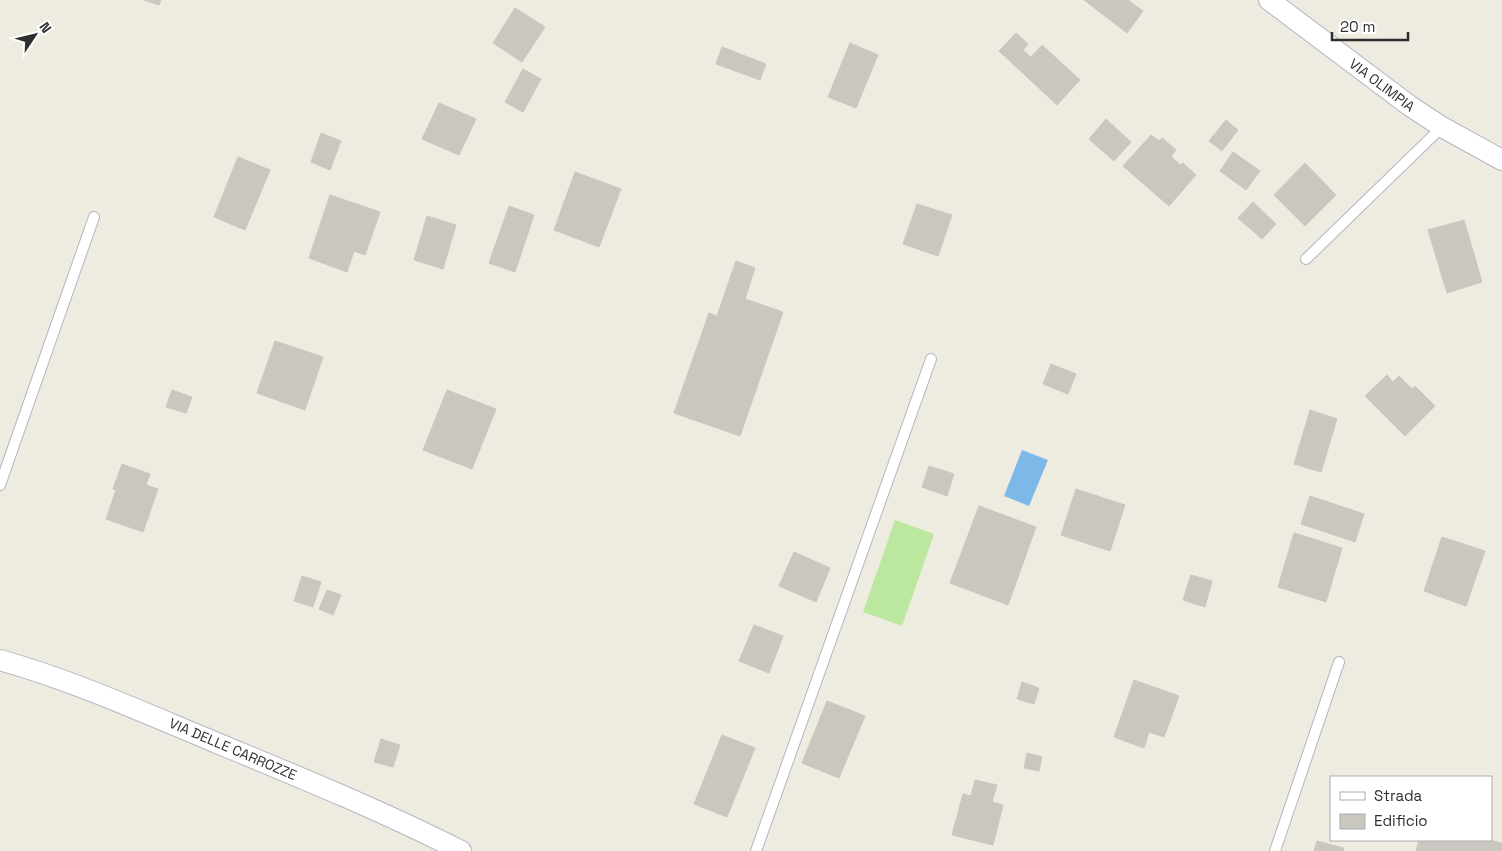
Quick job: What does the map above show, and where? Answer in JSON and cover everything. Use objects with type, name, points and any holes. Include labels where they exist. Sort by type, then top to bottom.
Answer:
[{"type":"street","name":"VIA OLIMPIA","points":[[1269,0],[1410,106],[1442,127],[1502,160]]},
{"type":"street","name":"VIA DELLE CARROZZE","points":[[0,660],[55,677],[125,704],[363,804],[461,851]]},
{"type":"lane","points":[[1306,260],[1442,127]]},
{"type":"lane","points":[[0,485],[94,217]]},
{"type":"lane","points":[[756,851],[932,359]]},
{"type":"lane","points":[[1274,851],[1339,662]]},
{"type":"green space","points":[[895,520],[934,534],[902,626],[863,612]]},
{"type":"water","points":[[1022,450],[1048,460],[1029,506],[1004,496]]},
{"type":"building","points":[[144,0],[161,0],[159,5]]},
{"type":"building","points":[[1084,0],[1128,0],[1143,11],[1127,33]]},
{"type":"building","points":[[515,8],[545,27],[522,62],[493,43]]},
{"type":"building","points":[[1016,33],[1028,44],[1023,50],[1031,57],[1042,45],[1080,80],[1057,105],[999,51]]},
{"type":"building","points":[[850,43],[878,55],[856,108],[828,97]]},
{"type":"building","points":[[722,47],[766,64],[760,80],[716,64]]},
{"type":"building","points":[[523,69],[541,79],[523,112],[505,102]]},
{"type":"building","points":[[439,103],[476,119],[459,155],[422,139]]},
{"type":"building","points":[[1106,119],[1131,142],[1114,161],[1089,139]]},
{"type":"building","points":[[1226,120],[1238,130],[1222,151],[1209,141]]},
{"type":"building","points":[[321,133],[341,141],[330,170],[311,162]]},
{"type":"building","points":[[1151,135],[1159,141],[1162,138],[1176,150],[1171,156],[1180,165],[1183,163],[1196,175],[1169,206],[1123,166]]},
{"type":"building","points":[[1233,152],[1260,171],[1246,190],[1220,171]]},
{"type":"building","points":[[238,157],[270,170],[245,230],[214,217]]},
{"type":"building","points":[[1305,163],[1336,195],[1305,226],[1274,195]]},
{"type":"building","points":[[575,172],[621,189],[599,247],[554,230]]},
{"type":"building","points":[[330,195],[380,212],[365,255],[354,251],[347,272],[309,258]]},
{"type":"building","points":[[1253,202],[1276,224],[1262,239],[1238,218]]},
{"type":"building","points":[[917,204],[952,215],[938,256],[903,244]]},
{"type":"building","points":[[509,206],[534,215],[515,272],[489,263]]},
{"type":"building","points":[[427,216],[456,225],[443,269],[414,260]]},
{"type":"building","points":[[1464,220],[1482,282],[1447,293],[1428,230]]},
{"type":"building","points":[[736,261],[755,268],[745,299],[783,312],[740,436],[674,413],[709,313],[717,316]]},
{"type":"building","points":[[275,341],[323,357],[305,410],[257,393]]},
{"type":"building","points":[[1051,364],[1076,374],[1068,394],[1043,384]]},
{"type":"building","points":[[1387,375],[1393,382],[1399,376],[1412,389],[1415,386],[1435,406],[1405,436],[1365,396]]},
{"type":"building","points":[[172,390],[192,397],[186,413],[166,407]]},
{"type":"building","points":[[447,390],[496,409],[472,469],[423,450]]},
{"type":"building","points":[[1310,410],[1337,419],[1321,472],[1294,464]]},
{"type":"building","points":[[122,464],[150,474],[146,485],[158,489],[143,532],[106,519],[116,490],[113,489]]},
{"type":"building","points":[[929,466],[954,474],[947,496],[922,487]]},
{"type":"building","points":[[1076,489],[1125,505],[1110,551],[1061,535]]},
{"type":"building","points":[[1310,496],[1364,514],[1355,542],[1301,524]]},
{"type":"building","points":[[979,506],[1036,527],[1008,605],[950,583]]},
{"type":"building","points":[[1294,533],[1342,548],[1326,602],[1278,587]]},
{"type":"building","points":[[1442,537],[1485,551],[1466,606],[1424,591]]},
{"type":"building","points":[[794,552],[830,568],[816,602],[779,586]]},
{"type":"building","points":[[1191,575],[1212,581],[1205,607],[1183,600]]},
{"type":"building","points":[[302,576],[321,582],[313,607],[294,601]]},
{"type":"building","points":[[327,590],[341,595],[333,615],[319,609]]},
{"type":"building","points":[[754,625],[783,636],[769,673],[739,661]]},
{"type":"building","points":[[1134,680],[1179,696],[1164,737],[1149,732],[1144,748],[1114,737]]},
{"type":"building","points":[[1022,682],[1039,688],[1034,704],[1017,699]]},
{"type":"building","points":[[827,701],[865,716],[839,778],[802,763]]},
{"type":"building","points":[[722,735],[755,748],[727,817],[694,804]]},
{"type":"building","points":[[381,739],[400,745],[393,767],[374,762]]},
{"type":"building","points":[[1027,753],[1042,757],[1039,771],[1024,768]]},
{"type":"building","points":[[975,780],[997,785],[992,802],[1003,805],[993,845],[952,835],[963,794],[971,796]]},
{"type":"building","points":[[1317,841],[1344,848],[1343,851],[1314,851]]},
{"type":"building","points":[[1419,841],[1492,841],[1502,843],[1502,851],[1416,851]]}]
